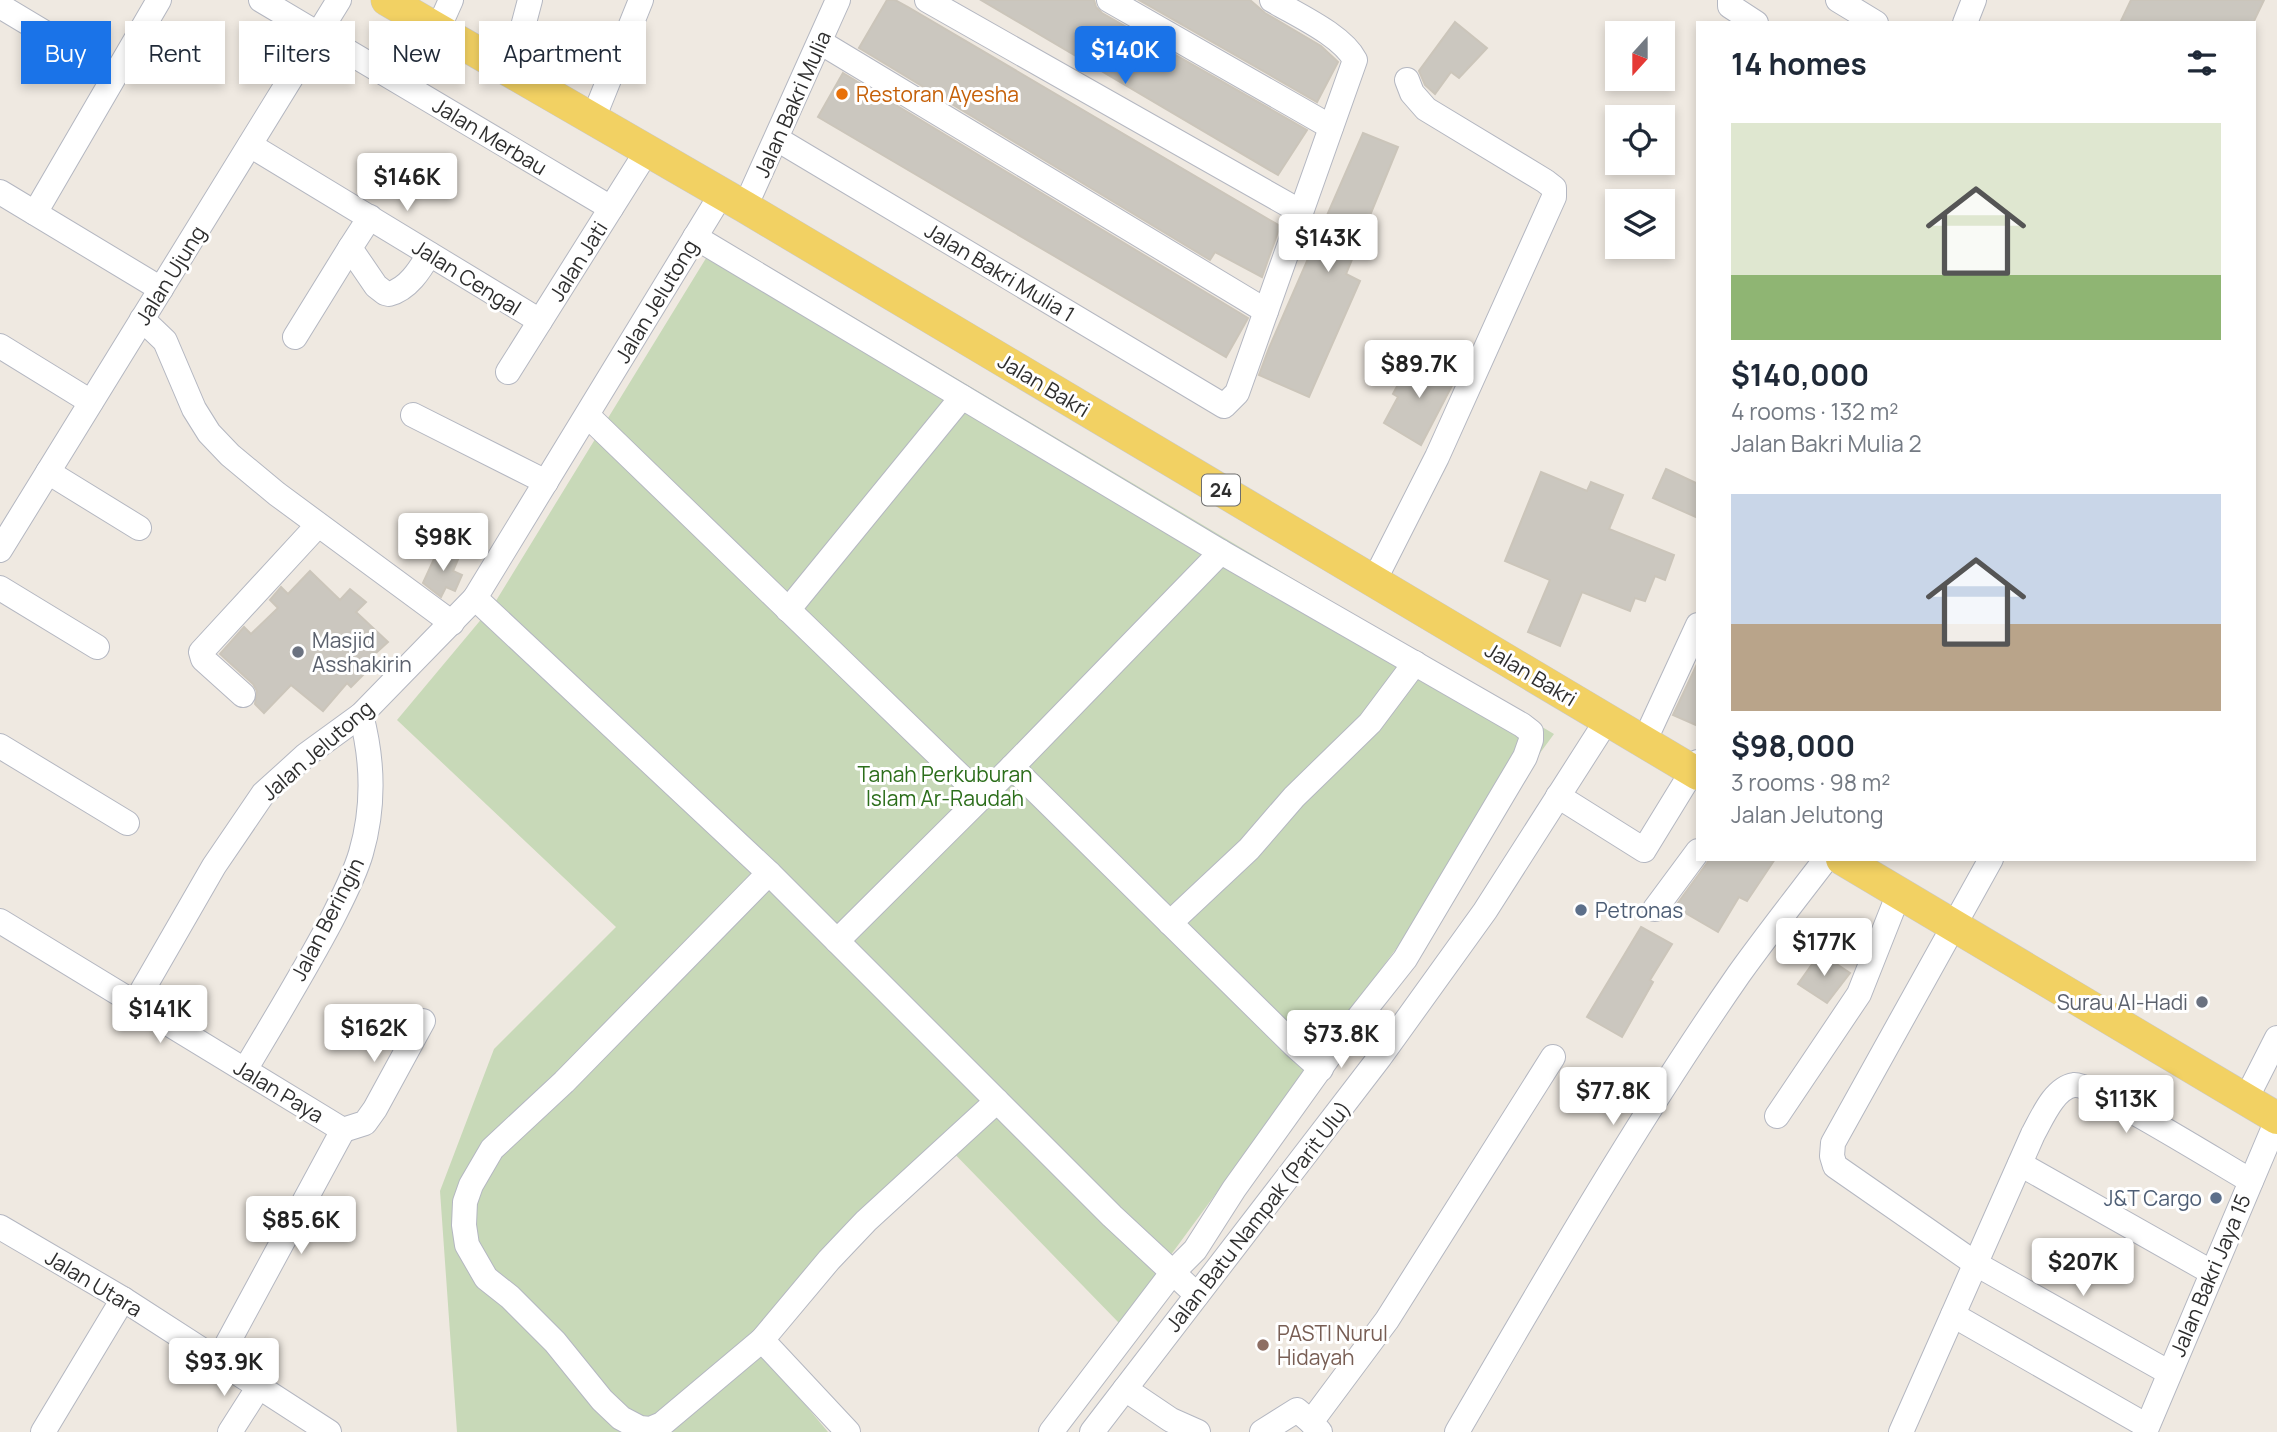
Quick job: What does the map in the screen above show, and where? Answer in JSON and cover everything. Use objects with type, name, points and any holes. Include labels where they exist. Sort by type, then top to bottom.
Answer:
[{"type":"main road","name":"Jalan Bakri","points":[[387,0],[424,21]]},
{"type":"main road","name":"Jalan Bakri","points":[[532,84],[733,200],[1644,742],[1696,769]]},
{"type":"main road","points":[[1845,861],[2277,1119]]},
{"type":"street","points":[[35,214],[159,0]]},
{"type":"street","name":"Jalan Merbau","points":[[261,0],[296,21]]},
{"type":"street","name":"Jalan Ujung","points":[[326,21],[340,0]]},
{"type":"street","points":[[442,21],[451,0]]},
{"type":"street","points":[[524,21],[530,0]]},
{"type":"street","points":[[593,119],[641,0]]},
{"type":"street","name":"Jalan Bakri Mulia","points":[[733,200],[777,139],[838,0]]},
{"type":"street","points":[[927,0],[1301,212]]},
{"type":"street","points":[[1109,0],[1331,127]]},
{"type":"street","points":[[820,42],[1266,311],[1355,60],[1349,49],[1272,0]]},
{"type":"street","points":[[1730,0],[1730,6],[1753,21]]},
{"type":"street","points":[[1839,0],[1873,21]]},
{"type":"street","points":[[1966,21],[1974,0]]},
{"type":"street","points":[[0,6],[115,75]]},
{"type":"street","name":"Jalan Merbau","points":[[355,56],[611,208]]},
{"type":"street","points":[[1374,581],[1437,457],[1554,197],[1554,188],[1545,181],[1426,109],[1412,93],[1407,80]]},
{"type":"street","name":"Jalan Ujung","points":[[0,550],[287,84]]},
{"type":"street","name":"Jalan Bakri Mulia 1","points":[[777,139],[1224,406],[1237,393],[1266,311]]},
{"type":"street","name":"Jalan Cengal","points":[[250,145],[540,321]]},
{"type":"street","name":"Jalan Jati","points":[[508,372],[647,150]]},
{"type":"street","points":[[0,192],[161,289]]},
{"type":"street","name":"Jalan Jelutong","points":[[135,1003],[214,866],[263,794],[306,755],[361,715],[475,598],[695,237],[733,200]]},
{"type":"street","points":[[295,337],[370,217]]},
{"type":"street","points":[[695,237],[1221,552],[1531,732],[1525,757],[1405,960],[1337,1045],[1234,1189],[1195,1250],[1172,1273],[1051,1432]]},
{"type":"street","points":[[349,248],[380,291],[389,294],[401,289],[417,274],[429,254]]},
{"type":"street","points":[[142,319],[165,341],[171,351],[194,409],[209,433],[258,478],[318,525],[452,622]]},
{"type":"street","points":[[0,345],[92,402]]},
{"type":"street","points":[[788,610],[962,397]]},
{"type":"street","points":[[414,415],[545,482]]},
{"type":"street","points":[[588,416],[982,797]]},
{"type":"street","points":[[48,471],[139,528]]},
{"type":"street","points":[[243,695],[203,659],[201,652],[318,525]]},
{"type":"street","points":[[837,942],[1221,552]]},
{"type":"street","points":[[0,588],[97,646]]},
{"type":"street","points":[[475,598],[769,873],[997,1101],[1197,1295]]},
{"type":"street","points":[[1644,742],[1696,629]]},
{"type":"street","points":[[1170,923],[1249,849],[1294,797],[1370,723],[1415,663]]},
{"type":"street","name":"Jalan Beringin","points":[[245,1070],[319,943],[355,871],[366,829],[371,788],[368,740],[361,715]]},
{"type":"street","name":"Jalan Batu Nampak (Parit Ulu)","points":[[1092,1432],[1380,1057],[1485,911],[1607,720]]},
{"type":"street","points":[[0,746],[127,823]]},
{"type":"street","points":[[1012,767],[1321,1069]]},
{"type":"street","points":[[1559,796],[1643,850],[1696,769]]},
{"type":"street","points":[[1655,909],[1696,854]]},
{"type":"street","points":[[1457,1432],[1605,1183],[1695,1040],[1765,938],[1824,861]]},
{"type":"street","points":[[1990,861],[1833,1143],[1835,1167],[1976,1264],[2168,1372]]},
{"type":"street","points":[[769,873],[564,1082],[492,1149],[471,1185],[465,1202],[467,1245],[486,1278],[510,1297],[555,1342],[602,1400],[621,1418],[640,1428],[650,1429],[662,1424],[762,1340],[829,1259],[997,1101]]},
{"type":"street","points":[[1777,1116],[1858,994],[1899,893]]},
{"type":"street","name":"Jalan Paya","points":[[0,921],[343,1130]]},
{"type":"street","points":[[218,1361],[343,1130],[365,1123],[423,1021]]},
{"type":"street","points":[[2246,1099],[2277,1038]]},
{"type":"street","points":[[1262,1432],[1297,1410],[1316,1427],[1387,1321],[1553,1057]]},
{"type":"street","points":[[1901,1432],[2033,1133],[2051,1103],[2063,1090],[2074,1085],[2085,1087],[2118,1103],[2251,1181]]},
{"type":"street","name":"Jalan Bakri Jaya 15","points":[[2146,1429],[2277,1119]]},
{"type":"street","points":[[2020,1164],[2211,1272]]},
{"type":"street","name":"Jalan Utara","points":[[0,1227],[123,1299],[329,1432]]},
{"type":"street","points":[[43,1432],[123,1299]]},
{"type":"street","points":[[1953,1315],[2146,1429]]},
{"type":"street","points":[[762,1340],[848,1432]]},
{"type":"street","points":[[230,1432],[258,1388]]},
{"type":"street","points":[[1125,1389],[1171,1420],[1198,1432]]},
{"type":"green space","name":"Tanah Perkuburan Islam Ar-Raudah","points":[[719,237],[1554,734],[1120,1324],[943,1142],[749,1337],[828,1432],[457,1432],[440,1191],[494,1049],[616,927],[397,720],[494,604]]},
{"type":"building","points":[[887,0],[895,0],[908,7],[1280,226],[1262,277],[1215,252],[1210,260],[859,48]]},
{"type":"building","points":[[981,0],[1094,0],[1102,13],[1307,130],[1278,175]]},
{"type":"building","points":[[1139,0],[1250,0],[1265,13],[1321,46],[1338,62],[1317,102]]},
{"type":"building","points":[[2131,0],[2264,0],[2254,21],[2121,21]]},
{"type":"building","points":[[1455,22],[1487,48],[1459,78],[1451,72],[1435,94],[1425,85],[1419,71]]},
{"type":"building","points":[[843,73],[1248,318],[1226,357],[818,117]]},
{"type":"building","points":[[1363,133],[1398,147],[1346,274],[1360,281],[1309,397],[1259,375]]},
{"type":"building","points":[[1420,359],[1456,378],[1421,445],[1384,423],[1398,397],[1393,394],[1410,362],[1417,365]]},
{"type":"building","points":[[1666,469],[1696,483],[1696,517],[1653,498]]},
{"type":"building","points":[[1541,472],[1587,491],[1591,482],[1623,495],[1609,529],[1674,555],[1665,580],[1655,576],[1645,601],[1635,598],[1630,611],[1582,592],[1560,646],[1528,632],[1550,580],[1505,561]]},
{"type":"building","points":[[439,548],[459,557],[453,571],[462,575],[455,591],[446,587],[441,597],[423,583]]},
{"type":"building","name":"Masjid Asshakirin","points":[[310,571],[340,600],[350,589],[366,602],[356,612],[388,642],[366,662],[371,667],[351,687],[347,683],[323,711],[291,685],[264,713],[255,704],[257,691],[253,684],[220,654],[244,627],[251,634],[278,608],[270,600],[281,587],[288,594]]},
{"type":"building","points":[[1696,666],[1696,725],[1673,715]]},
{"type":"building","points":[[1709,861],[1774,861],[1747,901],[1739,897],[1718,932],[1675,907]]},
{"type":"building","points":[[1641,927],[1672,944],[1650,980],[1653,982],[1622,1037],[1587,1017]]},
{"type":"building","points":[[1820,953],[1850,973],[1827,1003],[1798,984]]},
{"type":"place","name":"Restoran Ayesha","points":[[842,94]]},
{"type":"place","name":"Masjid Asshakirin","points":[[298,652]]},
{"type":"place","name":"Petronas","points":[[1581,910]]},
{"type":"place","name":"Surau Al-Hadi","points":[[2202,1002]]},
{"type":"place","name":"J&T Cargo","points":[[2216,1198]]},
{"type":"place","name":"PASTI Nurul Hidayah","points":[[1263,1345]]}]
